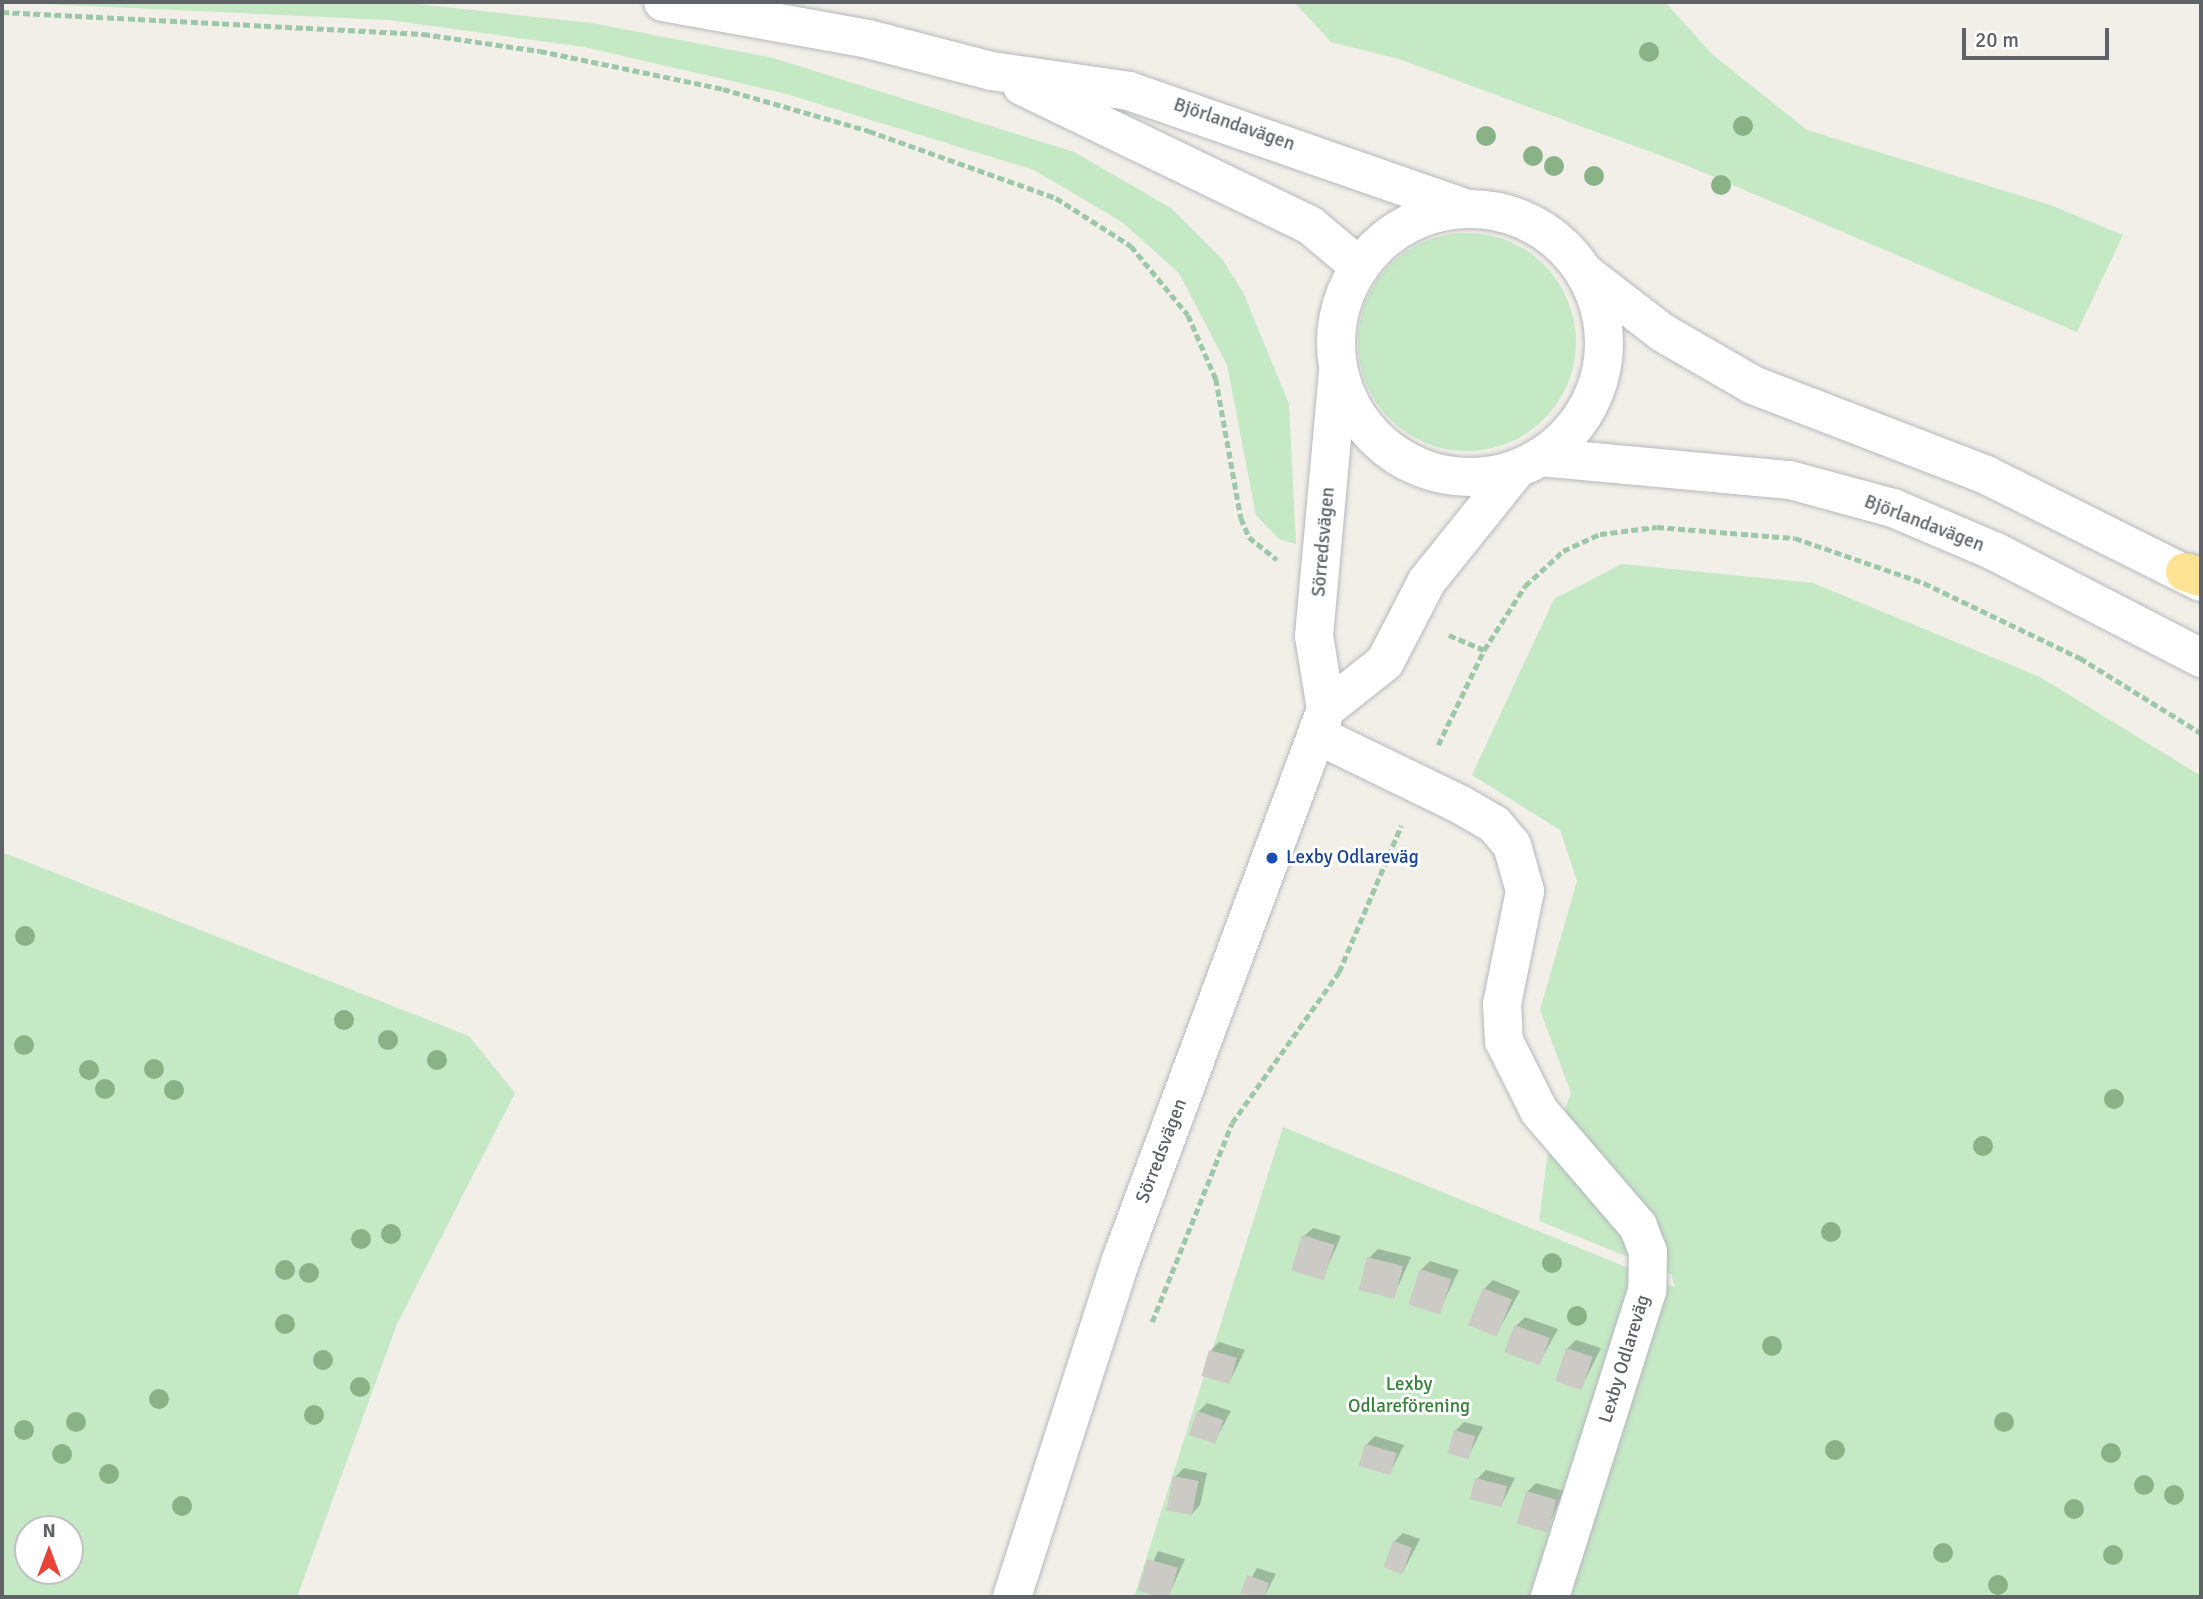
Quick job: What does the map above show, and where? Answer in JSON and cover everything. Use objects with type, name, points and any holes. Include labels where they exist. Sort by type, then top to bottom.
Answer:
[{"type":"street","name":"Björlandavägen","points":[[663,2],[867,39],[992,71],[1129,91],[1467,209]]},
{"type":"street","name":"Björlandavägen","points":[[992,71],[1311,226],[1360,267]]},
{"type":"street","points":[[1360,267],[1394,231],[1422,217],[1467,209],[1513,215],[1541,229],[1585,273],[1662,333],[1753,385],[1986,475],[2196,577]]},
{"type":"street","name":"Sörredsvägen","points":[[1012,1597],[1121,1260],[1322,722],[1314,636],[1323,580],[1338,374],[1337,321],[1360,267]]},
{"type":"street","points":[[1322,722],[1385,662],[1427,581],[1529,463],[1583,415],[1599,379],[1604,329],[1585,273]]},
{"type":"street","name":"Björlandavägen","points":[[1338,374],[1353,410],[1376,439],[1418,467],[1467,477],[1529,463],[1790,480],[1893,508],[1994,551],[2201,658]]},
{"type":"street","name":"Lexby Odlareväg","points":[[1322,722],[1419,785],[1495,825],[1518,856],[1525,891],[1502,1004],[1504,1041],[1539,1111],[1638,1226],[1648,1252],[1647,1291],[1550,1597]]},
{"type":"path","points":[[2,12],[423,34],[540,51],[763,101],[1056,198],[1131,246],[1168,287],[1206,346],[1250,537],[1266,555],[1323,580]]},
{"type":"path","points":[[1149,1330],[1232,1123],[1339,972],[1419,785],[1484,650],[1525,586],[1563,551],[1600,534],[1730,528],[1795,538],[1924,583],[2080,658],[2201,733]]},
{"type":"path","points":[[1409,618],[1484,650]]},
{"type":"green space","points":[[2,2],[398,2],[592,23],[773,58],[1074,152],[1171,208],[1222,259],[1243,292],[1289,404],[1296,544],[1279,539],[1256,515],[1227,365],[1179,273],[1122,222],[1034,170],[783,93],[584,47],[389,20]]},
{"type":"green space","points":[[1294,2],[1665,2],[1713,55],[1807,130],[2050,205],[2123,235],[2077,332],[1686,165],[1399,59],[1331,42]]},
{"type":"green space","points":[[1467,233],[1509,241],[1528,251],[1544,265],[1558,281],[1568,300],[1576,342],[1568,384],[1558,403],[1544,419],[1528,433],[1509,443],[1467,451],[1425,443],[1406,433],[1390,419],[1376,403],[1366,384],[1358,342],[1366,300],[1376,281],[1390,265],[1406,251],[1425,241]]},
{"type":"green space","name":"Lexby Odlareförening","points":[[1622,564],[1813,583],[2040,677],[2201,776],[2201,1597],[1134,1597],[1283,1127],[1675,1287],[1671,1274],[1539,1221],[1547,1159],[1571,1093],[1540,1010],[1577,881],[1560,830],[1472,775],[1554,599]]},
{"type":"green space","points":[[2,852],[469,1036],[515,1093],[397,1324],[297,1597],[2,1597]]},
{"type":"building","points":[[1302,1235],[1335,1245],[1324,1280],[1291,1270]]},
{"type":"building","points":[[1367,1257],[1403,1266],[1395,1299],[1359,1290]]},
{"type":"building","points":[[1420,1269],[1451,1279],[1440,1314],[1409,1304]]},
{"type":"building","points":[[1483,1288],[1512,1300],[1497,1337],[1468,1325]]},
{"type":"building","points":[[1514,1325],[1550,1338],[1540,1365],[1504,1352]]},
{"type":"building","points":[[1566,1348],[1593,1357],[1582,1390],[1555,1381]]},
{"type":"building","points":[[1209,1350],[1237,1358],[1229,1384],[1202,1376]]},
{"type":"building","points":[[1197,1411],[1223,1420],[1215,1444],[1189,1435]]},
{"type":"building","points":[[1454,1430],[1475,1436],[1469,1459],[1447,1453]]},
{"type":"building","points":[[1365,1444],[1397,1453],[1390,1475],[1359,1466]]},
{"type":"building","points":[[1173,1476],[1199,1481],[1192,1515],[1166,1510]]},
{"type":"building","points":[[1475,1478],[1507,1486],[1502,1507],[1470,1499]]},
{"type":"building","points":[[1526,1491],[1557,1500],[1547,1533],[1517,1524]]},
{"type":"building","points":[[1393,1541],[1412,1548],[1402,1574],[1383,1567]]},
{"type":"building","points":[[1147,1559],[1178,1568],[1169,1597],[1138,1591]]},
{"type":"building","points":[[1247,1575],[1269,1583],[1264,1597],[1240,1594]]},
{"type":"place","name":"Lexby Odlareväg","points":[[1272,858]]}]
